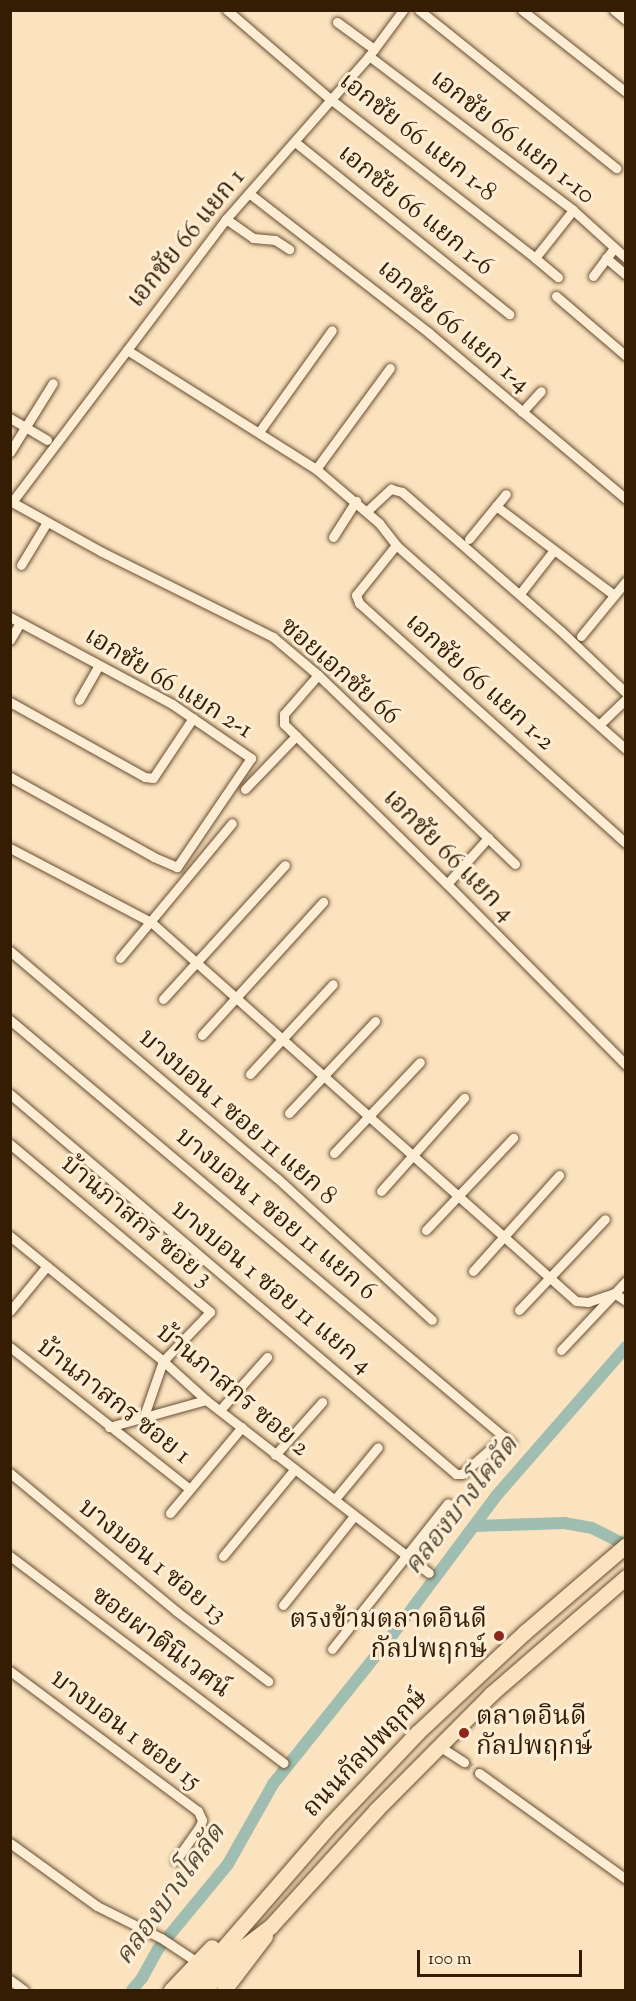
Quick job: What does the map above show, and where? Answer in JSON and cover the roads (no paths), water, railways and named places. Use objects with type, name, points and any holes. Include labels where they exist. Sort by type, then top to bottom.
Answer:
[{"type":"main road","name":"ถนนกัลปพฤกษ์","points":[[187,1990],[365,1786],[418,1732],[525,1632],[626,1545]]},
{"type":"main road","name":"ถนนกัลปพฤกษ์","points":[[205,1990],[238,1951],[271,1926],[376,1810],[439,1746],[542,1648],[626,1577]]},
{"type":"main road","name":"ถนนกัลปพฤกษ์","points":[[171,1990],[236,1923],[257,1908]]},
{"type":"main road","name":"ถนนกัลปพฤกษ์","points":[[224,1990],[262,1942],[271,1926]]},
{"type":"street","name":"เอกชัย 66 แยก 1-8","points":[[227,10],[329,98],[558,277]]},
{"type":"street","name":"เอกชัย 66 แยก 1","points":[[11,501],[226,219],[295,142],[329,98],[371,52],[403,10]]},
{"type":"street","points":[[419,10],[616,168]]},
{"type":"street","points":[[522,10],[626,92]]},
{"type":"street","points":[[614,10],[626,20]]},
{"type":"street","name":"เอกชัย 66 แยก 1-10","points":[[337,21],[371,52],[573,210],[626,258]]},
{"type":"street","name":"เอกชัย 66 แยก 1-6","points":[[295,142],[509,314]]},
{"type":"street","name":"เอกชัย 66 แยก 1-4","points":[[249,194],[346,266],[626,499]]},
{"type":"street","points":[[535,258],[573,210]]},
{"type":"street","points":[[226,219],[253,238],[275,240],[289,249]]},
{"type":"street","points":[[593,276],[614,248]]},
{"type":"street","points":[[606,258],[626,275]]},
{"type":"street","points":[[556,296],[626,356]]},
{"type":"street","points":[[259,432],[332,330]]},
{"type":"street","name":"เอกชัย 66 แยก 1-2","points":[[127,350],[316,469],[356,501],[396,545],[626,749]]},
{"type":"street","points":[[316,469],[390,368]]},
{"type":"street","points":[[10,452],[53,383]]},
{"type":"street","points":[[522,412],[542,391]]},
{"type":"street","points":[[10,417],[46,440]]},
{"type":"street","points":[[367,511],[392,489],[402,492],[561,631],[626,693]]},
{"type":"street","points":[[469,539],[506,494]]},
{"type":"street","name":"ซอยเอกชัย 66","points":[[11,501],[102,552],[273,638],[318,675],[515,864]]},
{"type":"street","points":[[333,537],[356,501]]},
{"type":"street","points":[[496,506],[614,595]]},
{"type":"street","points":[[21,565],[47,522]]},
{"type":"street","name":"เอกชัย 66 แยก 1-2","points":[[396,545],[356,595],[359,603],[626,843]]},
{"type":"street","points":[[522,591],[554,550]]},
{"type":"street","points":[[581,636],[626,581]]},
{"type":"street","name":"เอกชัย 66 แยก 2-1","points":[[10,617],[193,718],[251,758],[177,867],[154,857],[10,777]]},
{"type":"street","points":[[10,640],[21,623]]},
{"type":"street","points":[[79,700],[99,665]]},
{"type":"street","name":"เอกชัย 66 แยก 4","points":[[318,675],[284,714],[284,724],[626,1065]]},
{"type":"street","points":[[598,725],[626,699]]},
{"type":"street","points":[[10,702],[145,777],[153,778],[193,718]]},
{"type":"street","points":[[245,789],[296,736]]},
{"type":"street","points":[[120,958],[232,823]]},
{"type":"street","points":[[447,884],[488,837]]},
{"type":"street","points":[[10,848],[151,922],[576,1301],[588,1302],[614,1293]]},
{"type":"street","points":[[163,999],[285,865]]},
{"type":"street","points":[[202,1035],[323,902]]},
{"type":"street","name":"บางบอน 1 ซอย 11 แยก 8","points":[[10,951],[277,1178],[432,1320]]},
{"type":"street","points":[[250,1074],[333,984]]},
{"type":"street","name":"บางบอน 1 ซอย 11 แยก 6","points":[[10,1020],[507,1440]]},
{"type":"street","points":[[289,1113],[375,1020]]},
{"type":"street","points":[[334,1153],[420,1062]]},
{"type":"street","name":"บางบอน 1 ซอย 11 แยก 4","points":[[10,1094],[456,1474],[462,1474],[507,1440]]},
{"type":"street","points":[[381,1191],[464,1098]]},
{"type":"street","points":[[426,1230],[513,1138]]},
{"type":"street","name":"บ้านภาสกร ซอย 3","points":[[10,1144],[208,1310],[209,1315],[163,1361]]},
{"type":"street","points":[[473,1271],[505,1238],[559,1174]]},
{"type":"street","points":[[519,1310],[605,1218]]},
{"type":"street","name":"บ้านภาสกร ซอย 2","points":[[10,1236],[163,1361],[206,1400],[429,1573]]},
{"type":"street","points":[[10,1311],[47,1266]]},
{"type":"street","points":[[561,1350],[626,1281]]},
{"type":"street","points":[[614,1293],[626,1301]]},
{"type":"street","name":"บ้านภาสกร ซอย 1","points":[[10,1347],[190,1489]]},
{"type":"street","points":[[220,1410],[267,1357]]},
{"type":"street","points":[[144,1416],[163,1361]]},
{"type":"street","points":[[110,1427],[206,1400]]},
{"type":"street","points":[[275,1455],[322,1402]]},
{"type":"street","points":[[170,1513],[242,1427]]},
{"type":"street","points":[[335,1499],[378,1447]]},
{"type":"street","points":[[223,1556],[294,1470]]},
{"type":"street","name":"บางบอน 1 ซอย 13","points":[[10,1473],[176,1611],[268,1681]]},
{"type":"street","points":[[332,1649],[405,1554],[448,1503]]},
{"type":"street","points":[[283,1605],[354,1516]]},
{"type":"street","name":"ซอยผาตินิเวศน์","points":[[10,1556],[284,1763]]},
{"type":"street","name":"บางบอน 1 ซอย 15","points":[[10,1671],[198,1811],[202,1820],[200,1826],[176,1860]]},
{"type":"street","points":[[439,1746],[464,1762]]},
{"type":"street","points":[[479,1773],[626,1879]]},
{"type":"street","points":[[10,1843],[97,1906],[161,1938],[197,1962]]},
{"type":"street","points":[[10,1980],[24,1990]]},
{"type":"waterway","name":"คลองบางโคลัด","points":[[132,1990],[142,1978],[158,1949],[228,1864],[273,1784],[393,1634],[497,1495],[626,1347]]},
{"type":"waterway","points":[[474,1526],[564,1523],[592,1528],[626,1545]]},
{"type":"tunnel","points":[[464,1762],[479,1773]]},
{"type":"place","name":"ตรงข้ามตลาดอินดี กัลปพฤกษ์","points":[[499,1636]]},
{"type":"place","name":"ตลาดอินดี กัลปพฤกษ์","points":[[464,1733]]}]
